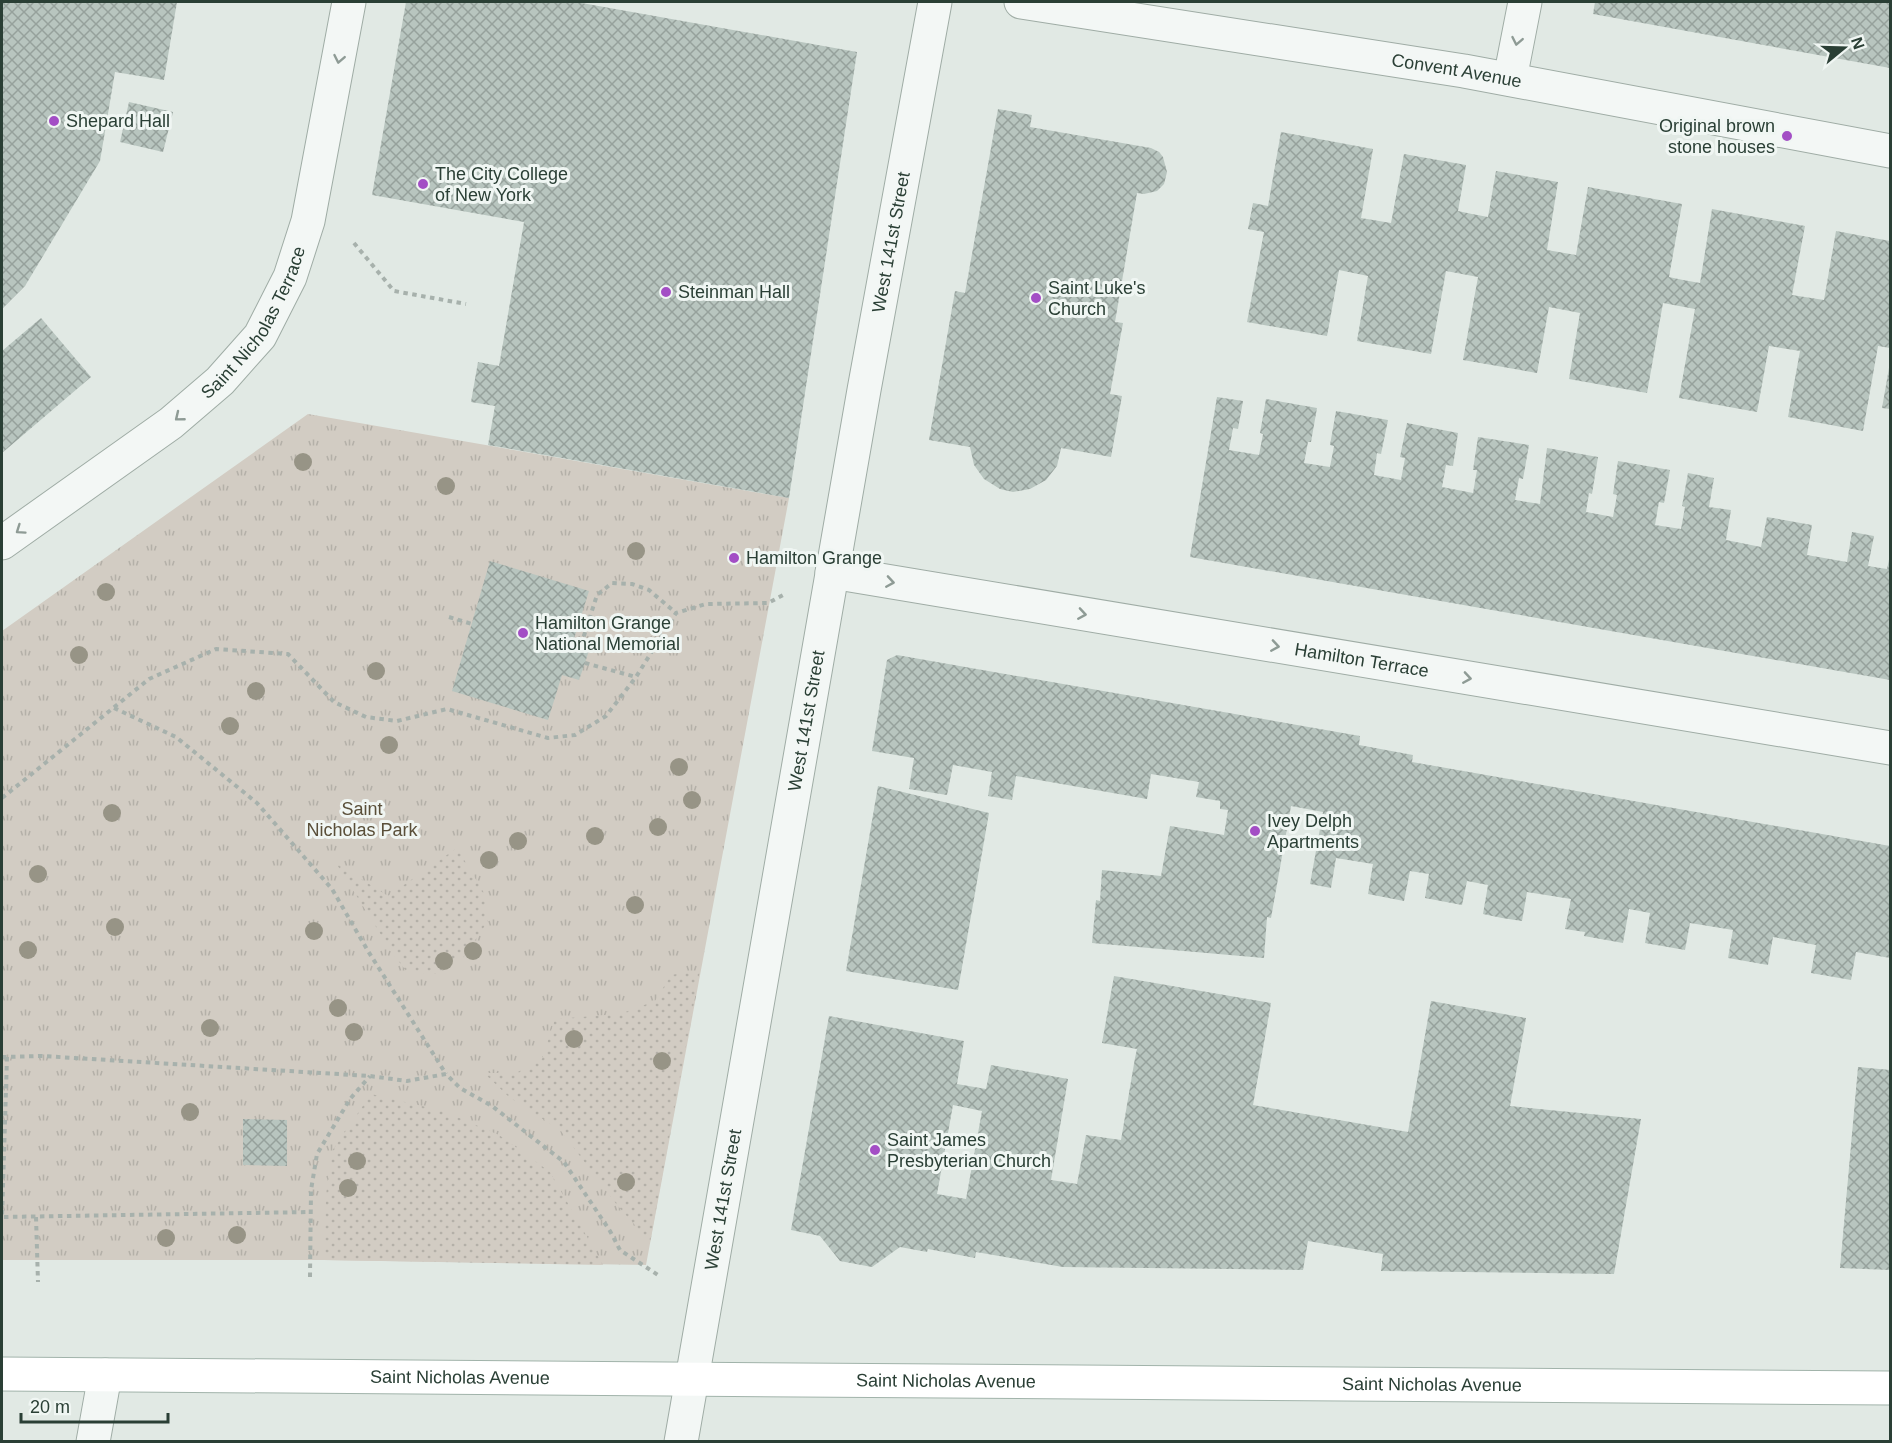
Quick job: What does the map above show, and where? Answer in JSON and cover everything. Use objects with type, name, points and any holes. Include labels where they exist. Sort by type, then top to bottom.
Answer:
[{"type":"main road","name":"Saint Nicholas Avenue","points":[[2,1374],[1890,1388]]},
{"type":"street","name":"Saint Nicholas Terrace","points":[[2,543],[171,423],[220,381],[260,336],[290,278],[308,221],[349,2]]},
{"type":"street","name":"West 141st Street","points":[[681,1442],[832,572],[935,2]]},
{"type":"street","name":"Convent Avenue","points":[[1021,2],[1510,80],[1890,150]]},
{"type":"street","points":[[1510,80],[1525,2]]},
{"type":"street","name":"Hamilton Terrace","points":[[832,572],[1890,748]]},
{"type":"street","points":[[93,1442],[105,1375]]},
{"type":"path","points":[[354,243],[394,291],[466,304]]},
{"type":"path","points":[[2,798],[149,679],[216,649],[288,654],[334,702],[366,717],[398,721],[447,709],[548,738],[574,735],[606,716],[636,677],[676,613],[706,604],[768,603],[832,572]]},
{"type":"path","points":[[581,645],[597,595],[612,583],[632,584],[649,590],[676,613]]},
{"type":"path","points":[[448,617],[472,624]]},
{"type":"path","points":[[585,663],[636,677]]},
{"type":"path","points":[[114,708],[176,737],[257,803],[332,889],[368,951],[446,1074],[460,1088],[492,1106],[564,1162],[605,1223],[620,1250],[660,1277]]},
{"type":"path","points":[[310,1212],[2,1217],[4,1057],[42,1056],[369,1076],[407,1081],[446,1074]]},
{"type":"path","points":[[309,1277],[311,1190],[317,1154],[350,1099],[369,1076]]},
{"type":"path","points":[[36,1217],[38,1282]]},
{"type":"green space","name":"Saint Nicholas Park","points":[[308,414],[789,498],[646,1265],[324,1260],[2,1260],[2,631]]},
{"type":"green space","points":[[457,848],[484,893],[488,921],[463,958],[436,974],[407,972],[393,954],[336,863],[388,896]]},
{"type":"green space","points":[[700,970],[650,1242],[617,1205],[561,1131],[509,1097],[484,1073],[516,1073],[542,1059],[555,1019],[620,1014],[655,1001],[671,975]]},
{"type":"green space","points":[[371,1094],[443,1111],[499,1135],[550,1172],[603,1265],[324,1260],[326,1195],[332,1151]]},
{"type":"building","name":"Shepard Hall","points":[[2,2],[177,2],[164,80],[115,72],[100,161],[25,286],[2,309]]},
{"type":"building","name":"Steinman Hall","points":[[406,2],[576,2],[857,52],[789,498],[488,445],[495,406],[471,402],[478,362],[499,366],[524,222],[372,195]]},
{"type":"building","points":[[1595,2],[1890,2],[1890,68],[1593,14]]},
{"type":"building","points":[[129,102],[173,112],[163,152],[120,142]]},
{"type":"building","name":"Saint Luke's Church","points":[[998,109],[1032,115],[1030,127],[1151,148],[1163,157],[1167,172],[1164,184],[1157,191],[1137,193],[1115,322],[1123,323],[1110,394],[1122,396],[1111,457],[1061,448],[1057,466],[1046,480],[1030,489],[1013,492],[1000,489],[984,479],[974,465],[970,447],[929,440],[955,291],[965,293]]},
{"type":"building","points":[[1281,132],[1373,149],[1361,218],[1391,223],[1404,154],[1466,165],[1458,211],[1488,217],[1496,171],[1558,182],[1547,250],[1576,255],[1588,187],[1682,204],[1669,277],[1683,280],[1700,283],[1712,209],[1805,226],[1792,295],[1824,300],[1836,231],[1890,241],[1890,348],[1878,346],[1863,431],[1788,417],[1800,351],[1769,346],[1757,412],[1679,398],[1695,309],[1663,303],[1647,393],[1569,379],[1580,313],[1549,307],[1537,373],[1463,360],[1478,277],[1446,271],[1431,354],[1357,341],[1368,276],[1339,270],[1327,336],[1247,322],[1264,232],[1248,229],[1253,203],[1268,206]]},
{"type":"building","points":[[41,318],[91,377],[2,453],[2,351]]},
{"type":"building","points":[[1890,368],[1890,409],[1882,408]]},
{"type":"building","points":[[1217,397],[1243,401],[1238,429],[1233,428],[1229,450],[1259,455],[1266,399],[1317,408],[1311,442],[1308,442],[1304,463],[1330,467],[1334,446],[1330,445],[1336,411],[1388,420],[1381,454],[1377,453],[1374,475],[1401,480],[1405,458],[1400,457],[1407,423],[1458,433],[1453,466],[1446,465],[1442,487],[1473,493],[1477,470],[1473,470],[1478,437],[1529,445],[1523,479],[1519,478],[1515,500],[1540,504],[1547,448],[1598,457],[1592,494],[1589,493],[1586,512],[1613,517],[1617,495],[1613,494],[1618,461],[1670,470],[1664,503],[1659,502],[1655,525],[1681,529],[1685,507],[1682,506],[1688,473],[1714,478],[1709,507],[1731,510],[1726,540],[1761,547],[1767,517],[1812,525],[1807,555],[1847,562],[1852,532],[1874,536],[1868,566],[1887,569],[1890,555],[1890,680],[1190,557]]},
{"type":"building","name":"Hamilton Grange National Memorial","points":[[490,561],[589,591],[573,642],[590,647],[585,663],[579,680],[562,675],[548,720],[452,691]]},
{"type":"building","points":[[897,655],[1360,736],[1359,745],[1413,755],[1412,762],[1890,846],[1890,958],[1856,952],[1851,980],[1811,973],[1816,945],[1773,937],[1768,965],[1728,958],[1733,930],[1690,923],[1685,950],[1645,943],[1650,913],[1629,909],[1623,943],[1584,936],[1585,932],[1565,929],[1571,899],[1527,892],[1522,921],[1502,918],[1483,914],[1488,885],[1467,881],[1462,905],[1425,898],[1429,874],[1410,871],[1404,901],[1368,894],[1373,864],[1336,858],[1331,888],[1310,884],[1323,812],[1291,806],[1271,918],[1267,917],[1264,958],[1092,943],[1096,900],[1100,901],[1102,870],[1161,876],[1170,826],[1224,835],[1228,810],[1220,809],[1220,801],[1196,797],[1199,782],[1151,774],[1147,799],[1016,776],[1012,800],[988,796],[992,772],[953,765],[947,795],[909,789],[914,758],[872,751],[887,660]]},
{"type":"building","points":[[878,786],[989,813],[958,990],[846,971]]},
{"type":"building","points":[[1114,976],[1271,1003],[1253,1105],[1408,1132],[1431,1001],[1526,1018],[1510,1106],[1641,1119],[1614,1274],[1381,1271],[1383,1254],[1308,1241],[1303,1270],[1063,1267],[976,1252],[975,1258],[928,1249],[927,1252],[900,1247],[872,1267],[840,1261],[820,1236],[791,1230],[829,1016],[964,1041],[957,1084],[986,1089],[991,1065],[1068,1079],[1051,1180],[1077,1184],[1086,1135],[1121,1140],[1137,1049],[1102,1043]],"holes":[[[953,1105],[982,1111],[966,1199],[937,1194]]]},
{"type":"building","points":[[1858,1067],[1890,1070],[1890,1270],[1840,1268]]},
{"type":"building","points":[[243,1119],[287,1120],[287,1166],[243,1165]]},
{"type":"place","name":"Shepard Hall","points":[[54,121]]},
{"type":"place","name":"Original brown stone houses","points":[[1787,136]]},
{"type":"place","name":"The City College of New York","points":[[423,184]]},
{"type":"place","name":"Steinman Hall","points":[[666,292]]},
{"type":"place","name":"Saint Luke's Church","points":[[1036,298]]},
{"type":"place","name":"Hamilton Grange","points":[[734,558]]},
{"type":"place","name":"Hamilton Grange National Memorial","points":[[523,633]]},
{"type":"place","name":"Ivey Delph Apartments","points":[[1255,831]]},
{"type":"place","name":"Saint James Presbyterian Church","points":[[875,1150]]}]
